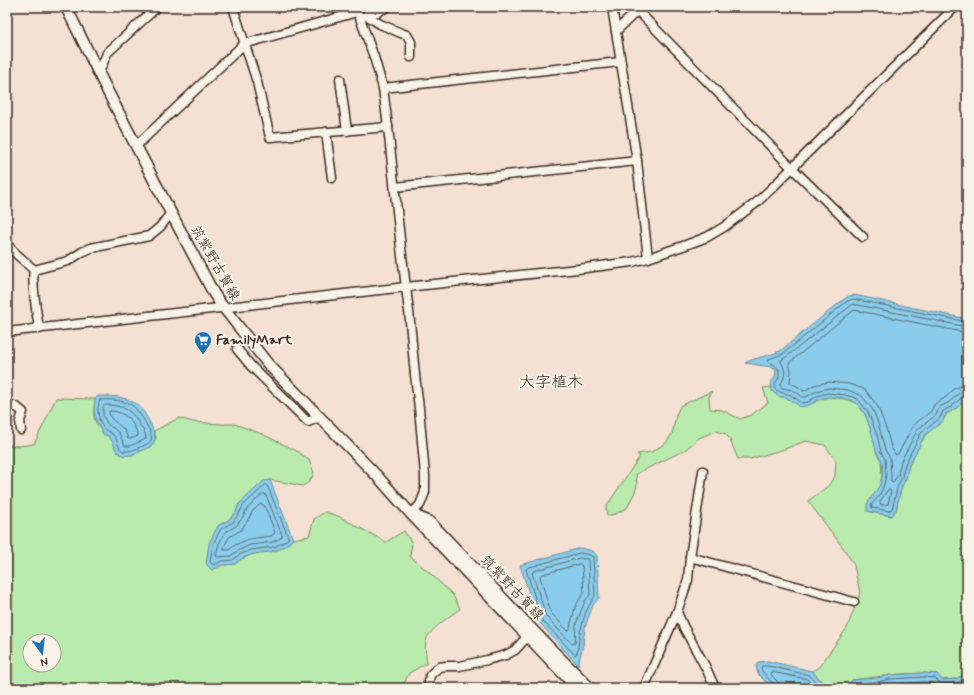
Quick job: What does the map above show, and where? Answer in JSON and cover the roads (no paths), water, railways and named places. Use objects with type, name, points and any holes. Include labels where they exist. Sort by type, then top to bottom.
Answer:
[{"type":"main road","name":"筑紫野古賀線","points":[[66,7],[171,213],[214,294],[223,307],[268,364],[378,477],[527,637],[577,688]]},
{"type":"main road","name":"筑紫野古賀線","points":[[411,514],[430,522],[590,688]]},
{"type":"street","points":[[99,73],[107,53],[157,7]]},
{"type":"street","points":[[233,7],[257,82],[270,137],[388,127]]},
{"type":"street","points":[[136,146],[244,44],[360,13],[368,14],[378,12],[387,7]]},
{"type":"street","points":[[612,7],[637,161],[648,258]]},
{"type":"street","points":[[7,332],[578,269],[632,262],[666,253],[706,237],[724,227],[756,203],[955,7]]},
{"type":"street","points":[[616,31],[639,9],[792,168],[863,236]]},
{"type":"street","points":[[360,13],[380,24],[407,35],[411,42],[411,58]]},
{"type":"street","points":[[360,13],[383,88],[419,408],[425,475],[425,492],[420,505],[411,514]]},
{"type":"street","points":[[383,88],[620,62]]},
{"type":"street","points":[[340,79],[347,131]]},
{"type":"street","points":[[326,132],[332,178]]},
{"type":"street","points":[[395,187],[637,161]]},
{"type":"street","points":[[34,270],[68,262],[82,252],[92,248],[149,236],[160,227],[171,213]]},
{"type":"street","points":[[7,243],[12,250],[34,270]]},
{"type":"street","points":[[34,270],[34,289],[39,329]]},
{"type":"street","points":[[237,349],[251,366],[308,422],[320,417]]},
{"type":"street","points":[[7,403],[23,412],[20,422],[21,430]]},
{"type":"street","points":[[644,688],[677,612],[688,580],[703,471]]},
{"type":"street","points":[[690,557],[854,602]]},
{"type":"street","points":[[677,612],[715,688]]},
{"type":"street","points":[[428,688],[430,674],[439,668],[446,666],[460,666],[506,655],[515,650],[527,637]]},
{"type":"water","points":[[854,295],[967,319],[967,399],[946,414],[943,421],[925,435],[909,465],[896,510],[892,516],[867,511],[867,504],[880,485],[883,473],[881,459],[877,454],[869,424],[859,405],[846,399],[831,397],[822,398],[810,405],[801,407],[789,399],[778,396],[772,391],[771,382],[775,377],[776,370],[771,367],[745,363],[780,351],[844,299]]},
{"type":"water","points":[[98,396],[121,398],[137,404],[146,415],[155,435],[153,444],[147,448],[126,456],[116,451],[110,438],[103,434],[96,421],[94,405],[95,399]]},
{"type":"water","points":[[270,480],[293,539],[284,547],[275,551],[253,554],[241,559],[235,564],[223,565],[212,570],[206,564],[209,543],[218,526],[230,519],[236,512],[239,504],[264,481]]},
{"type":"water","points":[[580,548],[593,551],[597,556],[599,598],[593,605],[585,627],[583,645],[578,665],[535,618],[535,612],[520,565]]},
{"type":"water","points":[[768,661],[812,671],[825,685],[835,688],[772,688],[758,674],[756,666],[758,662]]},
{"type":"water","points":[[924,673],[937,674],[942,680],[956,679],[967,673],[967,688],[846,688],[852,680],[877,678],[890,675]]},
{"type":"place","name":"FamilyMart","points":[[203,355]]},
{"type":"district","name":"大字植木","points":[[551,382]]}]
